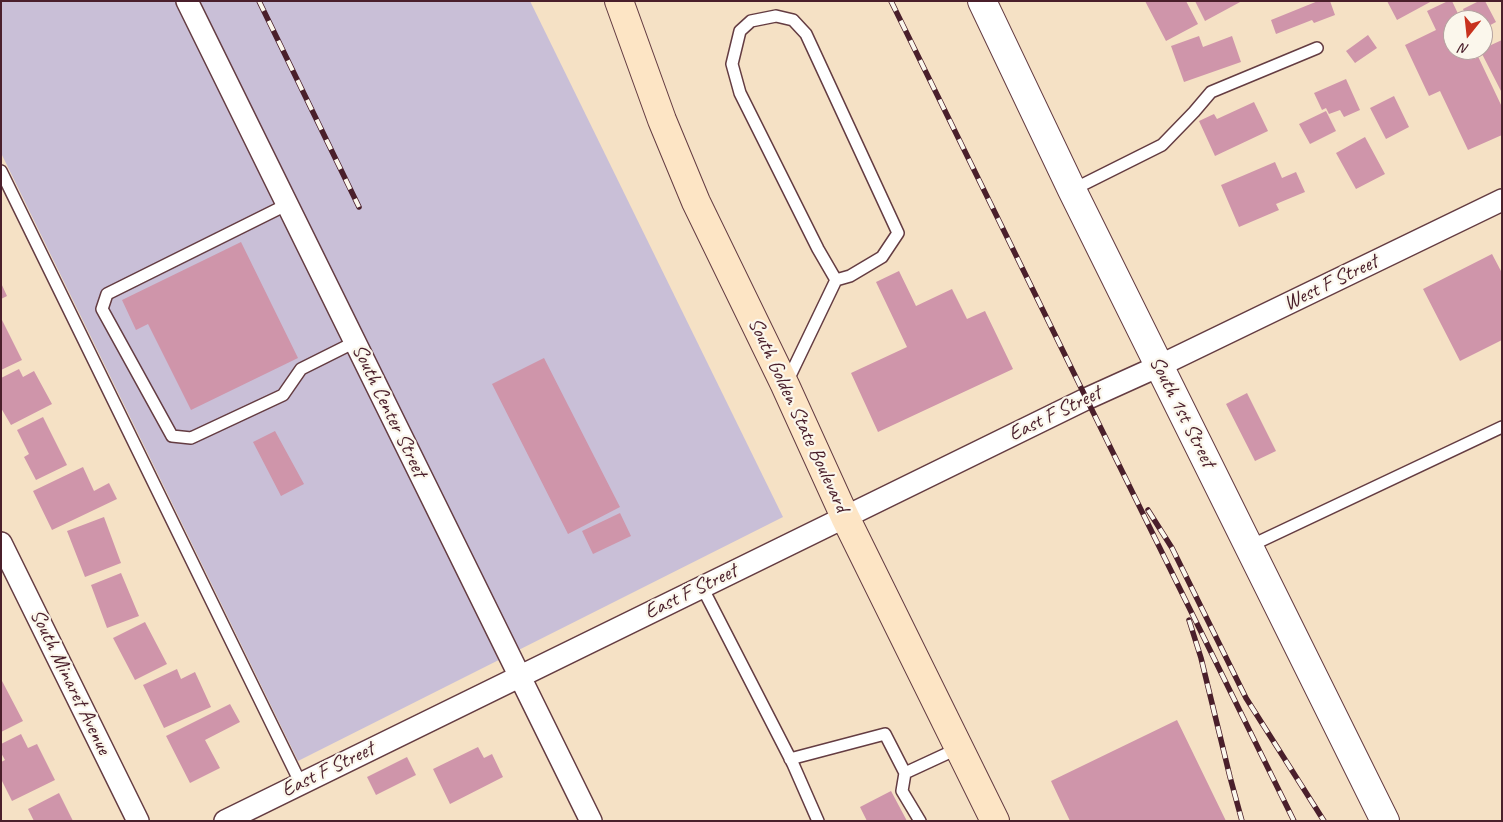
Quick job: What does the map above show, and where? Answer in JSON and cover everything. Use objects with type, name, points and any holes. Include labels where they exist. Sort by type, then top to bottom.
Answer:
[{"type":"main road","name":"South Golden State Boulevard","points":[[619,1],[680,166],[785,385],[845,516],[995,821]]},
{"type":"street","name":"South Center Street","points":[[187,1],[591,821]]},
{"type":"street","name":"South 1st Street","points":[[982,1],[1072,190],[1385,821]]},
{"type":"street","name":"West F Street","points":[[1159,366],[1502,200]]},
{"type":"street","name":"East F Street","points":[[225,821],[845,516],[1086,399],[1159,366]]},
{"type":"street","name":"South Minaret Avenue","points":[[1,543],[138,821]]},
{"type":"lane","points":[[785,385],[836,280],[850,276],[882,257],[898,232],[806,34],[793,20],[776,16],[751,21],[740,31],[732,64],[740,93],[818,249],[836,280]]},
{"type":"lane","points":[[1072,190],[1162,145],[1211,92],[1317,48]]},
{"type":"lane","points":[[1,171],[301,784]]},
{"type":"lane","points":[[288,204],[107,294],[102,309],[172,436],[191,438],[283,395],[301,369],[355,342]]},
{"type":"lane","points":[[1250,546],[1502,427]]},
{"type":"lane","points":[[702,586],[790,758],[818,821]]},
{"type":"lane","points":[[790,758],[886,734],[905,773],[902,791],[920,821]]},
{"type":"lane","points":[[905,773],[959,748]]},
{"type":"shaded area","points":[[1,1],[530,1],[783,517],[298,761],[1,153]]},
{"type":"building","points":[[1145,1],[1186,1],[1198,24],[1166,41]]},
{"type":"building","points":[[1195,1],[1242,1],[1205,21]]},
{"type":"building","points":[[1318,1],[1330,1],[1335,15],[1314,23],[1312,20],[1276,34],[1271,20]]},
{"type":"building","points":[[1387,1],[1432,1],[1397,20]]},
{"type":"building","points":[[1452,1],[1456,10],[1443,10],[1443,60],[1480,60],[1502,107],[1502,135],[1468,150],[1440,91],[1429,96],[1405,45],[1436,30],[1427,11]]},
{"type":"building","points":[[1479,1],[1485,1],[1490,10],[1463,10]]},
{"type":"building","points":[[1368,35],[1377,48],[1355,63],[1346,51]]},
{"type":"building","points":[[1199,36],[1203,47],[1232,36],[1241,62],[1184,82],[1171,46]]},
{"type":"building","points":[[1502,40],[1502,93],[1485,60],[1493,60],[1493,44]]},
{"type":"building","points":[[1346,79],[1360,110],[1344,117],[1340,110],[1329,114],[1326,108],[1322,110],[1314,93]]},
{"type":"building","points":[[1394,96],[1409,127],[1386,139],[1370,108]]},
{"type":"building","points":[[1254,102],[1268,131],[1215,156],[1199,121],[1214,114],[1217,119]]},
{"type":"building","points":[[1326,111],[1336,131],[1310,144],[1299,124]]},
{"type":"building","points":[[1365,137],[1385,174],[1356,189],[1336,153]]},
{"type":"building","points":[[1275,162],[1282,178],[1296,172],[1305,192],[1276,204],[1279,210],[1239,227],[1221,185]]},
{"type":"building","points":[[241,242],[298,358],[191,410],[148,324],[136,330],[122,300]]},
{"type":"building","points":[[1492,254],[1502,273],[1502,340],[1460,361],[1423,289]]},
{"type":"building","points":[[899,271],[916,306],[952,289],[967,319],[985,311],[1013,369],[878,432],[851,373],[907,347],[876,282]]},
{"type":"building","points":[[1,283],[7,296],[1,299]]},
{"type":"building","points":[[1,318],[22,360],[1,370]]},
{"type":"building","points":[[544,358],[620,507],[568,534],[492,384]]},
{"type":"building","points":[[19,369],[23,377],[34,371],[52,404],[11,425],[1,408],[1,378]]},
{"type":"building","points":[[1247,393],[1276,451],[1255,461],[1226,404]]},
{"type":"building","points":[[43,417],[67,465],[36,480],[24,457],[29,454],[17,430]]},
{"type":"building","points":[[275,431],[304,484],[281,496],[253,442]]},
{"type":"building","points":[[83,467],[94,491],[109,483],[117,499],[52,530],[33,491]]},
{"type":"building","points":[[620,513],[631,536],[593,554],[582,531]]},
{"type":"building","points":[[104,517],[121,563],[85,577],[67,531]]},
{"type":"building","points":[[121,573],[139,616],[107,628],[91,585]]},
{"type":"building","points":[[145,622],[167,664],[135,680],[113,638]]},
{"type":"building","points":[[177,669],[181,679],[195,672],[211,707],[164,728],[143,685]]},
{"type":"building","points":[[1,679],[23,721],[1,732]]},
{"type":"building","points":[[230,704],[240,722],[205,740],[220,768],[190,783],[166,736]]},
{"type":"building","points":[[1177,720],[1226,821],[1070,821],[1051,781]]},
{"type":"building","points":[[21,734],[28,748],[37,744],[55,780],[12,801],[1,779],[1,762],[5,760],[1,753],[1,744]]},
{"type":"building","points":[[478,747],[484,758],[492,754],[503,777],[450,804],[433,769]]},
{"type":"building","points":[[407,757],[416,775],[376,795],[367,777]]},
{"type":"building","points":[[891,791],[907,821],[867,821],[860,807]]},
{"type":"building","points":[[59,793],[73,821],[34,821],[28,809]]},
{"type":"railway","points":[[259,1],[359,207]]},
{"type":"railway","points":[[891,1],[1294,821]]},
{"type":"railway","points":[[1148,510],[1172,548],[1246,698],[1324,821]]},
{"type":"railway","points":[[1189,620],[1201,658],[1242,821]]}]
